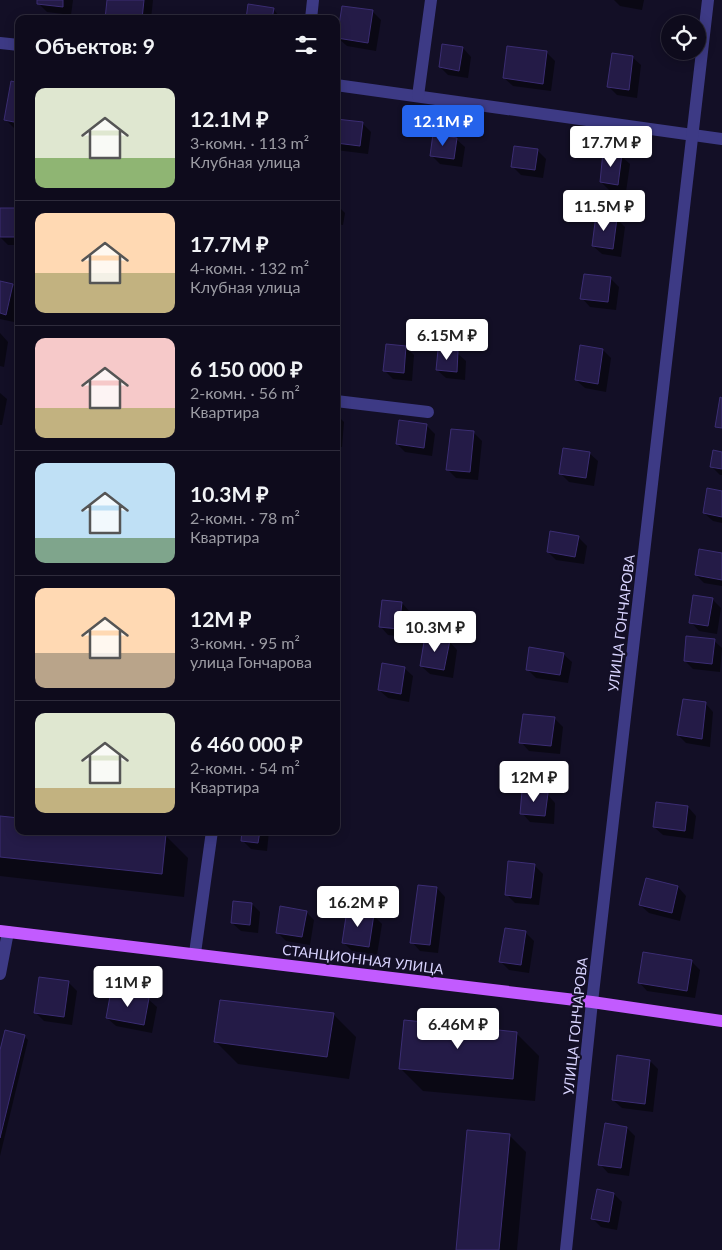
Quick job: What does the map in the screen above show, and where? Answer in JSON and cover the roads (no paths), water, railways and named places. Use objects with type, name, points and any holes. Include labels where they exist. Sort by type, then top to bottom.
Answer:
[{"type":"main road","name":"СТАНЦИОННАЯ УЛИЦА","points":[[4,932],[195,953],[592,1002],[722,1021]]},
{"type":"street","points":[[311,15],[313,0]]},
{"type":"street","points":[[418,96],[431,0]]},
{"type":"street","name":"УЛИЦА ГОНЧАРОВА","points":[[566,1250],[592,1002],[708,0]]},
{"type":"street","points":[[0,43],[15,45]]},
{"type":"street","points":[[340,86],[722,139]]},
{"type":"street","points":[[340,401],[428,412]]},
{"type":"street","points":[[195,953],[211,835]]},
{"type":"street","points":[[0,974],[4,932]]}]
